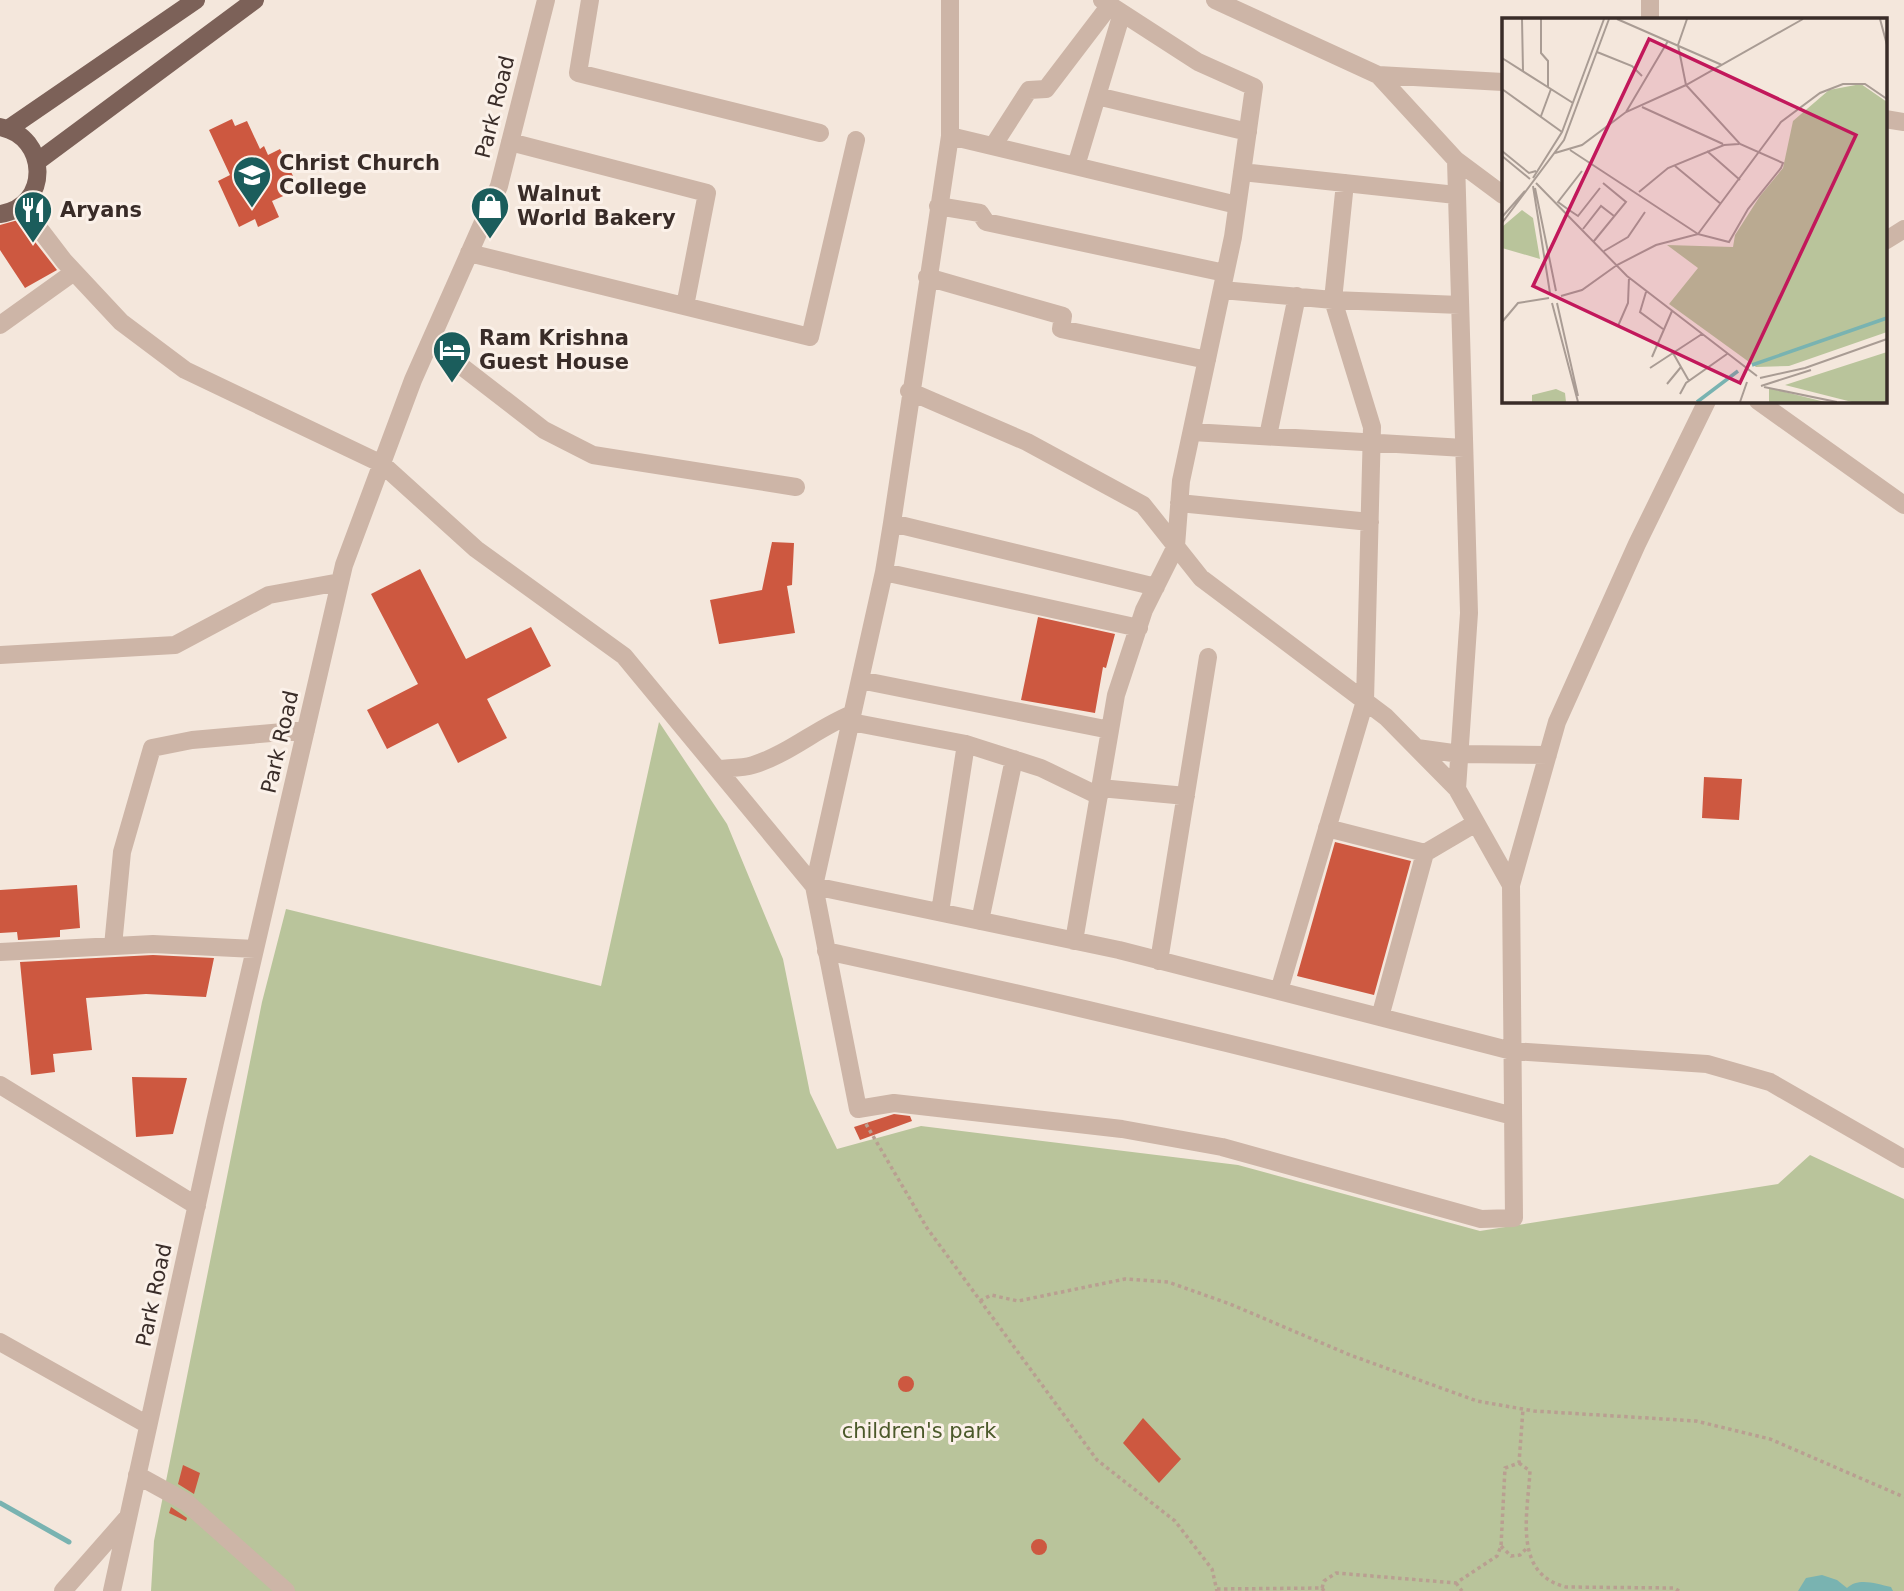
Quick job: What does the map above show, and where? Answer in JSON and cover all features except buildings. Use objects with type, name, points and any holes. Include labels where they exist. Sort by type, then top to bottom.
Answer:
[{"type":"main road","points":[[38,161],[255,0]]},
{"type":"main road","points":[[0,214],[22,206],[37,186],[38,161],[27,141],[4,128],[188,3]]},
{"type":"street","name":"Park Road","points":[[112,1591],[340,582],[382,464],[430,342],[499,186],[546,0]]},
{"type":"street","points":[[584,0],[590,0],[578,73],[820,133]]},
{"type":"street","points":[[950,0],[950,136],[909,391],[884,572],[814,886],[858,1109],[894,1102],[1135,1131],[1223,1147],[1481,1219],[1514,1218],[1511,885],[1557,722],[1637,544],[1707,402]]},
{"type":"street","points":[[1215,0],[1378,75],[1502,82]]},
{"type":"street","points":[[1650,0],[1650,18]]},
{"type":"street","points":[[993,146],[1029,90],[1046,89],[1111,6]]},
{"type":"street","points":[[1076,166],[1097,96],[1111,6]]},
{"type":"street","points":[[1074,941],[1116,695],[1139,628],[1176,546],[1192,432],[1224,281],[1254,86],[1198,62],[1111,6]]},
{"type":"street","points":[[1378,75],[1455,160],[1502,194]]},
{"type":"street","points":[[1097,96],[1248,132]]},
{"type":"street","points":[[1886,119],[1904,122]]},
{"type":"street","points":[[950,136],[1237,205]]},
{"type":"street","points":[[469,253],[810,337],[856,140]]},
{"type":"street","points":[[510,142],[708,193],[685,306]]},
{"type":"street","points":[[1455,160],[1469,613],[1457,789]]},
{"type":"street","points":[[1242,172],[1457,195]]},
{"type":"street","points":[[1279,991],[1365,701],[1372,427],[1333,300],[1345,183]]},
{"type":"street","points":[[22,206],[74,272],[121,322],[185,370],[382,464],[475,549],[624,656],[814,886],[1159,961],[1512,1051],[1707,1064],[1770,1082],[1904,1159]]},
{"type":"street","points":[[938,206],[980,214],[986,222],[1224,281],[1297,296],[1460,305]]},
{"type":"street","points":[[1886,240],[1904,229]]},
{"type":"street","points":[[0,325],[74,272]]},
{"type":"street","points":[[927,277],[1063,316],[1061,329],[1207,360]]},
{"type":"street","points":[[1268,436],[1297,296]]},
{"type":"street","points":[[430,342],[544,430],[593,455],[796,487]]},
{"type":"street","points":[[909,391],[1027,442],[1143,505],[1201,578],[1365,701],[1457,789],[1511,885]]},
{"type":"street","points":[[1760,402],[1904,505]]},
{"type":"street","points":[[1192,432],[1464,448]]},
{"type":"street","points":[[1180,503],[1370,522]]},
{"type":"street","points":[[891,523],[1156,587]]},
{"type":"street","points":[[884,572],[1139,628]]},
{"type":"street","points":[[0,655],[175,645],[269,595],[340,582]]},
{"type":"street","points":[[1159,961],[1208,657]]},
{"type":"street","points":[[860,680],[1110,730]]},
{"type":"street","points":[[720,769],[751,766],[790,748],[828,724],[852,718],[966,744],[1100,792],[1186,796]]},
{"type":"street","points":[[113,946],[122,852],[152,748],[192,740],[306,730]]},
{"type":"street","points":[[940,912],[966,744]]},
{"type":"street","points":[[1417,748],[1460,754],[1548,755]]},
{"type":"street","points":[[980,921],[1014,759]]},
{"type":"street","points":[[1380,1017],[1425,853],[1476,823]]},
{"type":"street","points":[[1327,828],[1425,853]]},
{"type":"street","points":[[0,952],[153,944],[255,949]]},
{"type":"street","points":[[826,951],[1076,1005],[1335,1068],[1513,1116]]},
{"type":"street","points":[[0,1085],[197,1206]]},
{"type":"street","points":[[0,1342],[148,1424]]},
{"type":"street","points":[[137,1475],[186,1503],[286,1591]]},
{"type":"street","points":[[63,1591],[128,1516]]},
{"type":"path","points":[[858,1109],[927,1228],[1097,1460],[1175,1521],[1213,1569],[1217,1590],[1323,1590],[1324,1581],[1336,1573],[1455,1583],[1474,1574],[1497,1556],[1501,1546],[1505,1468],[1519,1463]]},
{"type":"path","points":[[980,1301],[991,1295],[1018,1301],[1125,1279],[1168,1282],[1230,1304],[1350,1355],[1477,1401],[1523,1409],[1708,1424],[1770,1439],[1904,1497]]},
{"type":"path","points":[[1519,1463],[1523,1409]]},
{"type":"path","points":[[1519,1463],[1530,1471],[1527,1549],[1542,1574],[1555,1584],[1566,1587],[1679,1591]]},
{"type":"path","points":[[1501,1546],[1511,1556],[1520,1555],[1527,1549]]},
{"type":"path","points":[[1455,1583],[1462,1591]]},
{"type":"path","points":[[1560,1591],[1566,1587]]},
{"type":"green space","name":"children's park","points":[[659,722],[727,824],[783,959],[810,1093],[837,1149],[921,1126],[1238,1165],[1480,1231],[1778,1184],[1810,1155],[1904,1199],[1904,1591],[151,1591],[154,1541],[262,1002],[286,909],[601,986]]},
{"type":"water","points":[[1822,1575],[1837,1580],[1847,1588],[1868,1582],[1891,1587],[1893,1591],[1798,1591],[1806,1578]]},
{"type":"waterway","points":[[0,1503],[69,1542]]},
{"type":"place","name":"Christ Church College","points":[[252,209]]},
{"type":"place","name":"Walnut World Bakery","points":[[490,240]]},
{"type":"place","name":"Aryans","points":[[33,244]]},
{"type":"place","name":"Ram Krishna Guest House","points":[[452,384]]}]
